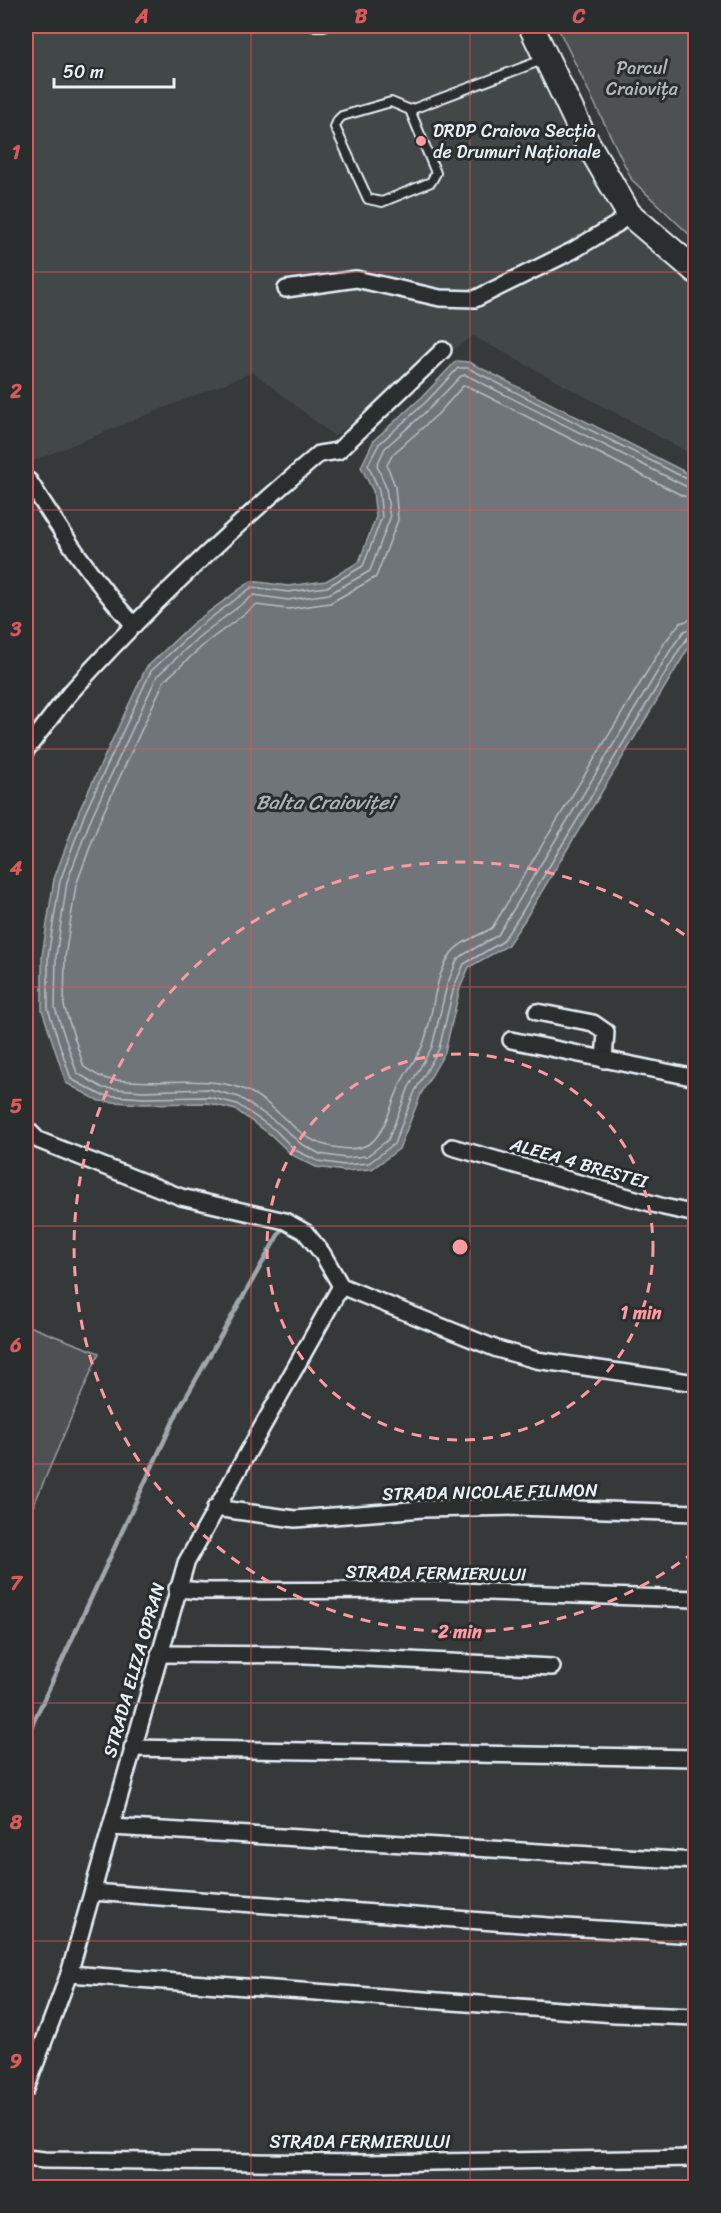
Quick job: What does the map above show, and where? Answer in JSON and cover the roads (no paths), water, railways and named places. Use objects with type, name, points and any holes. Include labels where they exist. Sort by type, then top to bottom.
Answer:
[{"type":"main road","points":[[531,26],[584,137],[629,214],[696,272]]},
{"type":"street","points":[[286,289],[356,279],[440,298],[475,299],[572,251],[617,224],[629,214]]},
{"type":"street","points":[[26,750],[70,694],[134,625],[218,544],[319,454],[338,451],[443,350]]},
{"type":"street","points":[[28,482],[76,555],[112,602],[134,625]]},
{"type":"street","points":[[537,1012],[593,1023],[606,1032],[604,1060]]},
{"type":"street","points":[[512,1041],[696,1078]]},
{"type":"street","points":[[26,1128],[38,1140],[181,1197],[285,1221],[305,1232],[322,1253],[340,1287],[497,1349],[536,1360],[696,1383]]},
{"type":"street","name":"ALEEA 4 BRESTEI","points":[[452,1147],[696,1214]]},
{"type":"street","name":"STRADA ELIZA OPRAN","points":[[26,2090],[69,1974],[186,1563],[340,1287]]},
{"type":"street","name":"STRADA NICOLAE FILIMON","points":[[215,1508],[295,1519],[423,1509],[504,1507],[696,1513]]},
{"type":"street","name":"STRADA FERMIERULUI","points":[[177,1589],[203,1591],[428,1590],[696,1599]]},
{"type":"street","points":[[159,1653],[236,1656],[305,1655],[552,1667]]},
{"type":"street","points":[[132,1748],[696,1758]]},
{"type":"street","points":[[111,1827],[696,1861]]},
{"type":"street","points":[[93,1892],[696,1935]]},
{"type":"street","points":[[69,1974],[615,2014],[696,2017]]},
{"type":"street","name":"STRADA FERMIERULUI","points":[[26,2158],[364,2163],[696,2158]]},
{"type":"lane","points":[[312,26],[324,26]]},
{"type":"lane","points":[[410,110],[436,172],[434,177],[431,182],[382,202],[368,199],[335,127],[342,116],[391,102],[410,110],[546,58]]},
{"type":"water","name":"Balta Craioviței","points":[[456,361],[469,362],[695,477],[695,637],[507,946],[469,967],[460,988],[445,1052],[421,1094],[399,1149],[372,1169],[344,1171],[316,1167],[292,1155],[271,1135],[236,1110],[208,1103],[143,1104],[99,1101],[66,1083],[42,1010],[42,956],[54,879],[79,811],[146,668],[192,624],[251,581],[288,586],[326,581],[359,562],[376,517],[373,491],[361,467],[374,440],[422,397]]},
{"type":"waterway","points":[[26,1738],[178,1411],[281,1230]]},
{"type":"place","name":"DRDP Craiova Secția de Drumuri Naționale","points":[[421,141]]},
{"type":"park label","name":"Parcul Craiovița","points":[[642,78]]}]
